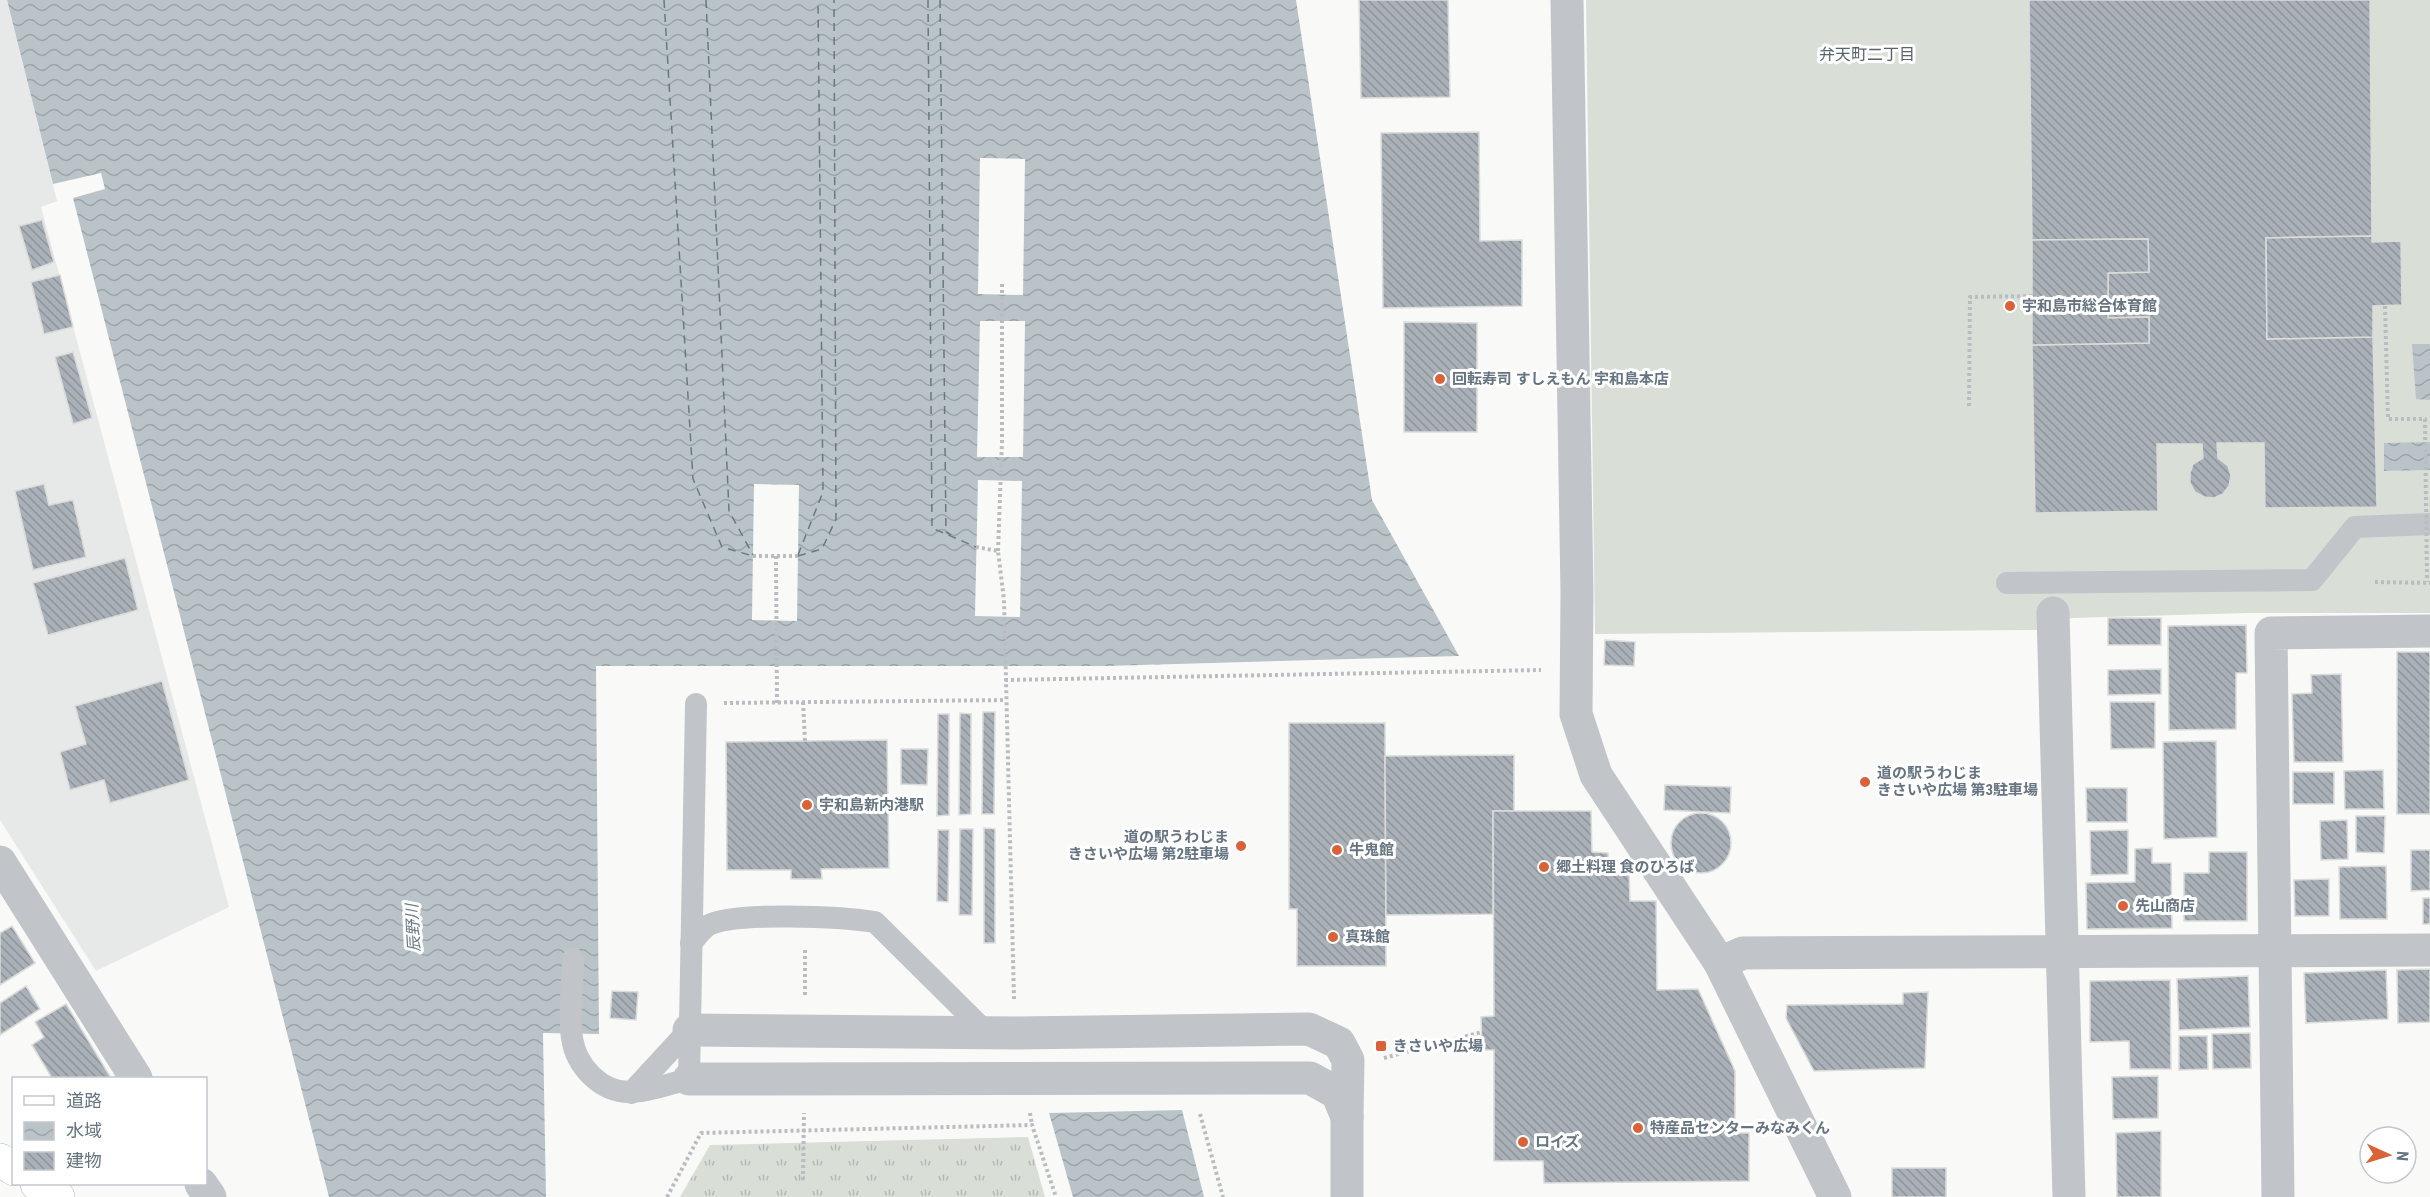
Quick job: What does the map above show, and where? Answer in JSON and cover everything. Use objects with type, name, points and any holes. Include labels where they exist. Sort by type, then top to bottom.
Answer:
[{"type":"main road","points":[[39,1185],[58,1197]]},
{"type":"street","points":[[1567,0],[1576,714],[1596,775],[1720,963],[1835,1197]]},
{"type":"street","points":[[2053,613],[2068,1197]]},
{"type":"street","points":[[2278,1197],[2271,633],[2430,631]]},
{"type":"street","points":[[6,883],[135,1077]]},
{"type":"street","points":[[1720,963],[1743,953],[2274,953],[2430,950]]},
{"type":"street","points":[[689,1030],[987,1033],[1309,1029],[1339,1043],[1348,1060],[1347,1197]]},
{"type":"street","points":[[689,1079],[1310,1078],[1337,1093],[1347,1117]]},
{"type":"lane","points":[[2007,583],[2312,580],[2355,527],[2430,524]]},
{"type":"lane","points":[[573,959],[572,1038],[583,1065],[591,1077],[615,1090],[632,1092],[689,1079],[696,704]]},
{"type":"lane","points":[[691,943],[706,926],[729,919],[852,918],[875,922],[987,1033]]},
{"type":"lane","points":[[632,1092],[689,1030]]},
{"type":"path","points":[[1002,281],[1002,442],[998,551],[1004,600],[1014,1004]]},
{"type":"path","points":[[1969,406],[1970,297],[2033,296]]},
{"type":"path","points":[[2375,582],[2429,583],[2425,419],[2388,418],[2385,306]]},
{"type":"path","points":[[976,547],[998,551]]},
{"type":"path","points":[[753,556],[798,555]]},
{"type":"path","points":[[776,556],[777,703]]},
{"type":"path","points":[[1005,680],[1576,669]]},
{"type":"path","points":[[696,704],[1006,700]]},
{"type":"path","points":[[803,702],[805,741]]},
{"type":"path","points":[[1377,1060],[1482,1032]]},
{"type":"path","points":[[1192,1078],[1223,1197]]},
{"type":"path","points":[[667,1197],[701,1133],[1032,1125],[1056,1197]]},
{"type":"shaded area","points":[[0,0],[7,0],[57,201],[41,207],[229,907],[96,971],[0,820]]},
{"type":"green space","name":"宇和島市総合体育館","points":[[1586,0],[2430,0],[2430,613],[2248,613],[2072,618],[2036,630],[1595,634]]},
{"type":"green space","points":[[1028,1137],[1045,1197],[680,1197],[710,1145]]},
{"type":"water","name":"辰野川","points":[[7,0],[1296,0],[1372,500],[1459,656],[1106,666],[596,666],[599,1034],[543,1033],[546,1197],[329,1197],[73,198],[105,189],[101,173],[53,184]]},
{"type":"water","points":[[2412,344],[2430,344],[2430,400],[2416,399]]},
{"type":"water","points":[[2430,442],[2430,470],[2384,471],[2384,443]]},
{"type":"water","points":[[1182,1110],[1204,1197],[1073,1197],[1049,1113]]},
{"type":"pier","points":[[980,158],[1025,159],[1023,295],[978,294]]},
{"type":"pier","points":[[980,321],[1025,321],[1023,457],[977,457]]},
{"type":"pier","points":[[978,480],[1022,481],[1020,617],[975,616]]},
{"type":"pier","points":[[754,484],[799,485],[797,621],[752,620]]},
{"type":"building","points":[[1359,0],[1448,0],[1450,97],[1361,98]]},
{"type":"building","points":[[2029,0],[2370,0],[2372,236],[2266,238],[2267,339],[2373,337],[2377,507],[2265,508],[2264,443],[2217,443],[2218,458],[2228,466],[2231,476],[2229,486],[2223,494],[2214,498],[2204,497],[2195,492],[2190,483],[2193,464],[2203,458],[2202,444],[2157,444],[2158,511],[2035,513],[2032,345],[2149,343],[2149,317],[2108,318],[2108,273],[2149,272],[2148,239],[2032,240]]},
{"type":"building","points":[[1479,132],[1480,241],[1522,240],[1522,306],[1383,308],[1381,133]]},
{"type":"building","points":[[42,220],[54,262],[32,270],[19,226]]},
{"type":"building","points":[[2372,236],[2372,242],[2401,241],[2402,305],[2373,306],[2373,337],[2267,339],[2266,238]]},
{"type":"building","points":[[2148,239],[2149,272],[2108,273],[2108,318],[2149,317],[2149,343],[2032,345],[2032,240]]},
{"type":"building","points":[[60,275],[73,327],[44,334],[31,282]]},
{"type":"building","points":[[1404,322],[1477,323],[1477,432],[1404,432]]},
{"type":"building","points":[[73,352],[92,418],[73,424],[55,357]]},
{"type":"building","points":[[44,484],[49,505],[73,500],[86,557],[33,570],[15,491]]},
{"type":"building","points":[[125,558],[138,610],[48,635],[33,583]]},
{"type":"building","points":[[2108,618],[2161,618],[2161,645],[2108,645]]},
{"type":"building","points":[[2246,625],[2247,673],[2236,673],[2236,729],[2169,730],[2168,626]]},
{"type":"building","points":[[1605,640],[1635,642],[1634,666],[1604,665]]},
{"type":"building","points":[[2397,652],[2430,652],[2430,814],[2397,814]]},
{"type":"building","points":[[2161,669],[2161,694],[2108,695],[2108,670]]},
{"type":"building","points":[[2341,674],[2343,762],[2294,762],[2292,694],[2312,693],[2311,675]]},
{"type":"building","points":[[162,681],[189,780],[110,803],[104,780],[70,790],[60,752],[86,744],[75,706]]},
{"type":"building","points":[[2110,702],[2155,702],[2155,748],[2111,749]]},
{"type":"building","points":[[983,712],[995,712],[994,814],[982,814]]},
{"type":"building","points":[[960,713],[971,714],[971,814],[959,815]]},
{"type":"building","points":[[938,714],[949,714],[949,815],[937,816]]},
{"type":"building","points":[[1289,723],[1385,723],[1386,966],[1297,966],[1297,909],[1289,909]]},
{"type":"building","name":"宇和島新内港駅","points":[[887,740],[889,868],[821,869],[822,879],[791,879],[791,870],[727,870],[726,742]]},
{"type":"building","points":[[2216,741],[2217,837],[2164,839],[2163,742]]},
{"type":"building","points":[[901,749],[928,749],[927,785],[901,784]]},
{"type":"building","points":[[1514,755],[1514,811],[1493,811],[1493,914],[1386,915],[1385,756]]},
{"type":"building","points":[[2383,770],[2384,809],[2345,809],[2344,771]]},
{"type":"building","points":[[2293,772],[2334,772],[2334,804],[2293,804]]},
{"type":"building","points":[[1665,785],[1731,787],[1730,813],[1664,810]]},
{"type":"building","points":[[2086,788],[2127,788],[2127,822],[2087,822]]},
{"type":"building","points":[[1493,811],[1591,811],[1592,852],[1608,853],[1609,875],[1629,874],[1630,901],[1656,901],[1657,990],[1698,989],[1735,1071],[1735,1133],[1749,1133],[1749,1181],[1544,1183],[1543,1161],[1494,1161],[1494,1050],[1482,1050],[1481,1017],[1494,1016]]},
{"type":"building","points":[[1701,813],[1718,818],[1726,826],[1731,843],[1726,860],[1718,868],[1701,873],[1684,868],[1676,860],[1671,843],[1676,826],[1684,818]]},
{"type":"building","points":[[2356,816],[2385,816],[2384,853],[2356,852]]},
{"type":"building","points":[[2347,820],[2348,859],[2321,860],[2320,821]]},
{"type":"building","points":[[984,828],[995,829],[995,943],[984,943]]},
{"type":"building","points":[[960,829],[973,829],[972,915],[959,915]]},
{"type":"building","points":[[938,830],[949,830],[948,902],[937,901]]},
{"type":"building","points":[[2128,830],[2128,874],[2091,875],[2090,831]]},
{"type":"building","points":[[2152,848],[2152,863],[2171,863],[2172,928],[2087,929],[2086,883],[2135,882],[2135,849]]},
{"type":"building","points":[[2411,850],[2430,850],[2430,890],[2411,891]]},
{"type":"building","points":[[2209,852],[2247,852],[2247,921],[2184,921],[2184,873],[2209,873]]},
{"type":"building","points":[[2386,866],[2387,919],[2340,919],[2339,867]]},
{"type":"building","points":[[2329,879],[2329,916],[2295,916],[2294,880]]},
{"type":"building","points":[[2423,898],[2430,898],[2430,924],[2423,924]]},
{"type":"building","points":[[12,926],[35,963],[0,985],[0,933]]},
{"type":"building","points":[[2430,969],[2430,1022],[2398,1023],[2397,970]]},
{"type":"building","points":[[2386,970],[2388,1019],[2306,1023],[2304,973]]},
{"type":"building","points":[[2248,976],[2250,1027],[2179,1030],[2177,979]]},
{"type":"building","points":[[2170,980],[2171,1069],[2130,1069],[2129,1041],[2090,1042],[2090,981]]},
{"type":"building","points":[[26,986],[40,1009],[0,1035],[0,1003]]},
{"type":"building","points":[[612,991],[638,992],[636,1020],[610,1018]]},
{"type":"building","points":[[1928,992],[1925,1068],[1814,1071],[1786,1018],[1787,1005],[1903,1004],[1903,993]]},
{"type":"building","points":[[66,1004],[110,1077],[51,1077],[32,1045],[44,1037],[35,1022]]},
{"type":"building","points":[[2250,1033],[2251,1068],[2213,1069],[2212,1034]]},
{"type":"building","points":[[2179,1036],[2207,1036],[2208,1069],[2179,1070]]},
{"type":"building","points":[[2158,1076],[2158,1118],[2113,1119],[2112,1077]]},
{"type":"building","points":[[2161,1131],[2161,1197],[2117,1197],[2116,1133]]},
{"type":"building","points":[[1892,1168],[1946,1168],[1946,1197],[1892,1197]]},
{"type":"ferry route","points":[[664,0],[693,479],[722,547],[753,556]]},
{"type":"ferry route","points":[[706,0],[729,511],[753,555]]},
{"type":"ferry route","points":[[798,555],[823,492],[818,0]]},
{"type":"ferry route","points":[[798,556],[822,549],[836,519],[834,0]]},
{"type":"ferry route","points":[[928,0],[932,528],[976,547]]},
{"type":"ferry route","points":[[940,0],[946,532],[951,535]]},
{"type":"place","name":"宇和島市総合体育館","points":[[2010,306]]},
{"type":"place","name":"回転寿司 すしえもん 宇和島本店","points":[[1440,379]]},
{"type":"place","name":"道の駅うわじま きさいや広場 第3駐車場","points":[[1865,782]]},
{"type":"place","name":"宇和島新内港駅","points":[[807,805]]},
{"type":"place","name":"道の駅うわじま きさいや広場 第2駐車場","points":[[1241,846]]},
{"type":"place","name":"牛鬼館","points":[[1337,850]]},
{"type":"place","name":"郷土料理 食のひろば","points":[[1544,867]]},
{"type":"place","name":"先山商店","points":[[2123,906]]},
{"type":"place","name":"真珠館","points":[[1333,937]]},
{"type":"place","name":"きさいや広場","points":[[1381,1046]]},
{"type":"place","name":"特産品センターみなみくん","points":[[1638,1128]]},
{"type":"place","name":"ロイズ","points":[[1523,1142]]},
{"type":"district","name":"弁天町二丁目","points":[[1867,54]]}]
